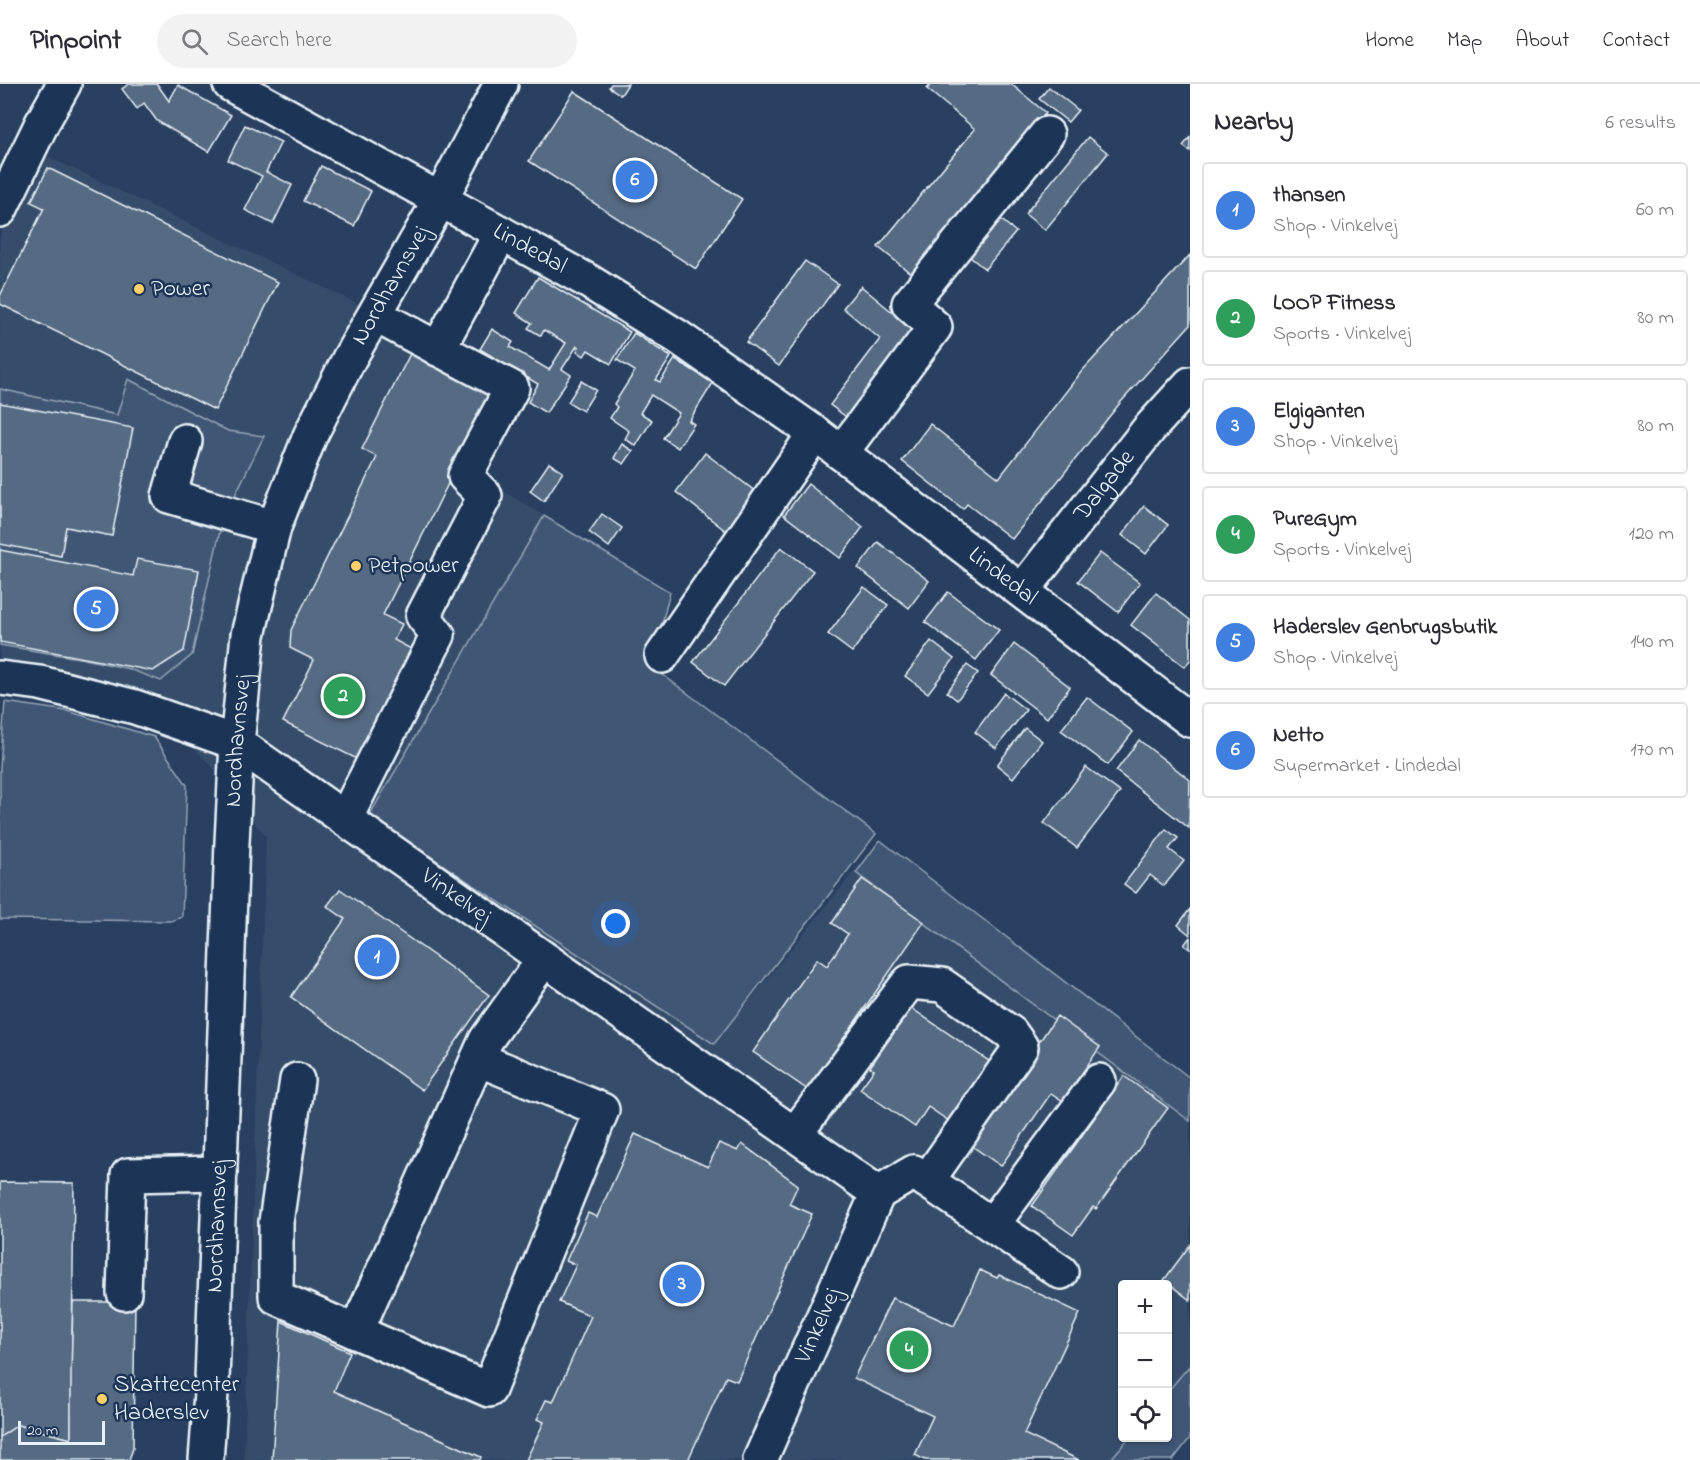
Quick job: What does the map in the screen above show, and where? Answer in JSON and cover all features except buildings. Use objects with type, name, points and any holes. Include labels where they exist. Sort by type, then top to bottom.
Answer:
[{"type":"street","points":[[0,210],[42,123],[64,84]]},
{"type":"street","name":"Lindedal","points":[[230,84],[588,281],[678,337],[815,433],[1190,720]]},
{"type":"street","name":"Nordhavnsvej","points":[[205,1459],[212,1380],[237,743],[248,635],[274,527],[310,436],[349,359],[440,200],[501,84]]},
{"type":"street","points":[[841,453],[934,327],[909,304],[1047,134]]},
{"type":"street","points":[[438,349],[501,233]]},
{"type":"street","points":[[345,819],[438,635],[423,616],[485,496],[465,476],[512,388],[375,315]]},
{"type":"street","name":"Dalgade","points":[[1022,591],[1149,429],[1190,384]]},
{"type":"street","points":[[662,656],[815,433]]},
{"type":"street","points":[[185,441],[169,496],[274,527]]},
{"type":"street","name":"Vinkelvej","points":[[0,678],[40,682],[135,707],[237,743],[878,1193],[760,1460]]},
{"type":"street","points":[[356,1332],[486,1040],[544,959]]},
{"type":"street","points":[[795,1134],[909,982],[942,985],[1011,1033],[1021,1047],[927,1181]]},
{"type":"street","points":[[297,1080],[276,1222],[276,1298],[489,1390],[602,1110],[478,1059]]},
{"type":"street","points":[[992,1225],[1099,1081]]},
{"type":"street","points":[[878,1193],[914,1172],[1062,1272]]},
{"type":"street","points":[[124,1293],[128,1174],[220,1173]]},
{"type":"shaded area","points":[[36,151],[405,326],[529,389],[480,477],[544,516],[369,816],[714,1044],[880,840],[856,873],[1190,1121],[1190,1365],[1172,1386],[1172,1280],[1118,1280],[1118,1442],[1126,1442],[1110,1460],[244,1460],[266,837],[213,767],[185,740],[0,678],[0,236]]},
{"type":"shaded area","points":[[128,379],[228,431],[264,436],[222,522],[192,655],[161,681],[129,669],[85,659],[0,645],[0,389],[117,415]]},
{"type":"shaded area","points":[[544,516],[670,592],[651,666],[876,834],[714,1044],[369,816]]},
{"type":"shaded area","points":[[5,702],[67,711],[154,737],[187,785],[182,917],[171,921],[0,919],[0,768]]},
{"type":"shaded area","points":[[880,840],[1190,1078],[1190,1121],[856,873]]},
{"type":"shaded area","points":[[1190,1365],[1190,1438],[1173,1460],[1110,1460],[1126,1442],[1172,1442],[1172,1386]]},
{"type":"place","name":"Netto","points":[[635,180]]},
{"type":"place","name":"Power","points":[[139,289]]},
{"type":"place","name":"Petpower","points":[[356,566]]},
{"type":"place","name":"Haderslev Genbrugsbutik","points":[[96,609]]},
{"type":"place","name":"LOOP Fitness","points":[[343,696]]},
{"type":"place","name":"thansen","points":[[377,957]]},
{"type":"place","name":"Elgiganten","points":[[682,1284]]},
{"type":"place","name":"PureGym","points":[[909,1350]]},
{"type":"place","name":"Skattecenter Haderslev","points":[[102,1399]]}]
